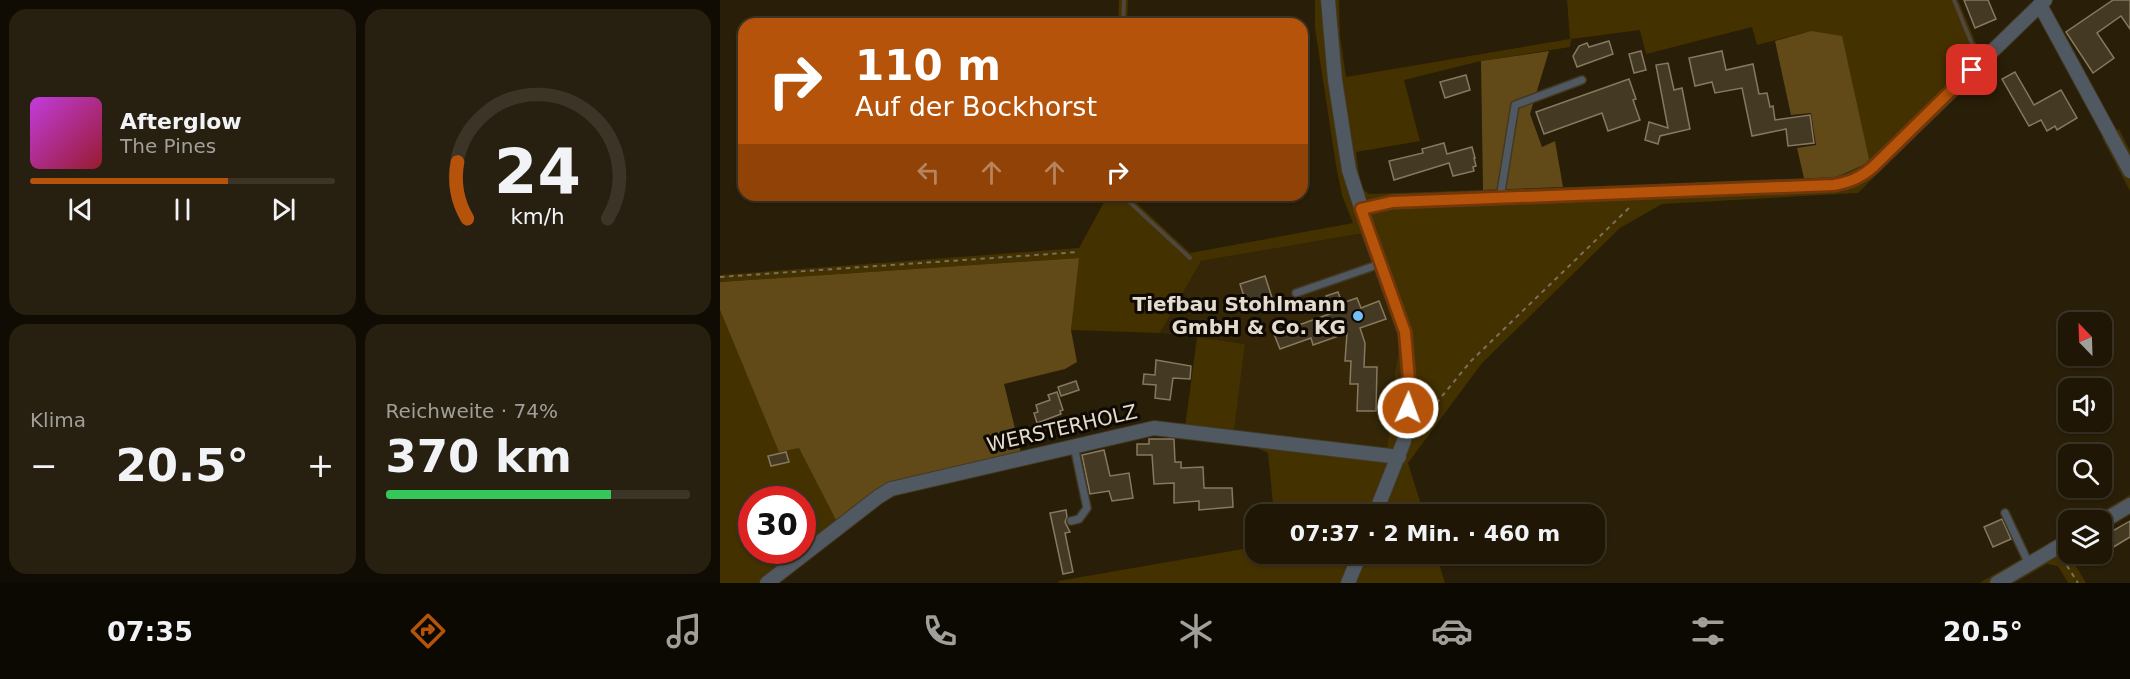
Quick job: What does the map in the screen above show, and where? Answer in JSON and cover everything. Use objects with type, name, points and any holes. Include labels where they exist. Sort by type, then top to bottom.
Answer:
[{"type":"street","points":[[1328,0],[1334,69],[1347,160],[1361,209],[1405,332],[1410,392],[1404,441],[1380,504]]},
{"type":"street","points":[[1361,209],[1392,202],[1834,185],[1860,178],[2042,2],[2130,171]]},
{"type":"street","name":"WERSTERHOLZ","points":[[767,583],[891,489],[1154,428],[1399,457]]},
{"type":"street","points":[[2112,516],[2130,505]]},
{"type":"street","points":[[1998,583],[2058,546]]},
{"type":"street","points":[[1348,583],[1356,564]]},
{"type":"lane","points":[[1500,198],[1515,105],[1582,80]]},
{"type":"lane","points":[[1296,293],[1380,264]]},
{"type":"lane","points":[[1071,521],[1078,519],[1087,508],[1074,446]]},
{"type":"lane","points":[[2005,513],[2030,564]]},
{"type":"path","points":[[1419,424],[1471,361],[1646,193]]},
{"type":"path","points":[[720,277],[1079,252]]},
{"type":"path","points":[[2055,548],[2078,583]]},
{"type":"shaded area","points":[[1119,0],[1128,0],[1127,18],[1118,18]]},
{"type":"shaded area","points":[[1315,0],[1339,0],[1340,36],[1346,77],[1570,39],[1567,0],[1958,0],[1978,48],[1974,56],[1962,68],[1970,83],[1858,193],[1662,204],[1620,228],[1482,363],[1408,463],[1421,504],[1273,504],[1268,453],[1232,436],[1185,428],[1197,337],[1245,344],[1233,436],[1387,451],[1395,373],[1402,332],[1367,235],[1358,234],[1201,261],[1160,333],[1071,330],[1078,258],[720,282],[720,275],[1079,248],[1105,201],[1134,201],[1190,253],[1353,223],[1342,195],[1315,28]],"holes":[[[1752,27],[1757,45],[1811,31],[1834,178],[1369,194],[1361,188],[1356,152],[1420,141],[1404,80],[1481,61],[1570,47],[1571,39],[1640,30],[1646,54]]]},
{"type":"shaded area","points":[[1811,31],[1842,36],[1869,159],[1865,164],[1834,178],[1804,178],[1797,148],[1816,145],[1811,113],[1791,115],[1775,41]]},
{"type":"shaded area","points":[[1549,51],[1530,114],[1542,147],[1555,141],[1563,187],[1483,190],[1481,61]]},
{"type":"shaded area","points":[[2119,129],[2130,151],[2130,191],[2102,138]]},
{"type":"shaded area","points":[[1358,234],[1367,235],[1402,332],[1395,373],[1387,451],[1232,436],[1245,344],[1160,333],[1201,261]]},
{"type":"shaded area","points":[[1079,258],[1071,330],[1077,362],[1065,369],[1004,384],[1021,453],[902,481],[838,524],[799,448],[779,452],[720,310],[720,282]]},
{"type":"shaded area","points":[[720,310],[779,451],[799,447],[838,524],[879,491],[1030,461],[896,495],[882,501],[816,554],[816,486],[738,486],[738,564],[803,564],[779,583],[720,583]]},
{"type":"shaded area","points":[[2130,495],[2130,515],[2112,526],[2112,510],[2104,510]]},
{"type":"shaded area","points":[[2058,538],[2058,564],[2075,564],[2086,583],[2068,583],[2058,566],[2047,564],[2014,583],[1979,583]]},
{"type":"shaded area","points":[[1245,549],[1245,564],[1439,564],[1445,583],[1059,583],[1058,581]]},
{"type":"building","points":[[1964,0],[1988,0],[1996,19],[1975,28]]},
{"type":"building","points":[[2113,0],[2130,0],[2130,29],[2121,16],[2097,33],[2114,58],[2093,73],[2066,32]]},
{"type":"building","points":[[1609,41],[1613,54],[1577,67],[1573,56],[1579,46],[1587,43],[1589,47]]},
{"type":"building","points":[[1641,51],[1646,70],[1634,73],[1629,54]]},
{"type":"building","points":[[1722,51],[1726,70],[1753,64],[1759,94],[1767,93],[1770,107],[1773,106],[1775,120],[1810,115],[1814,143],[1788,146],[1786,129],[1752,136],[1742,88],[1715,93],[1712,82],[1695,86],[1689,58]]},
{"type":"building","points":[[1668,63],[1674,90],[1682,88],[1690,129],[1660,136],[1658,144],[1645,140],[1649,122],[1668,128],[1656,65]]},
{"type":"building","points":[[2015,72],[2034,105],[2061,90],[2077,118],[2057,130],[2055,126],[2047,131],[2041,120],[2029,126],[2002,79]]},
{"type":"building","points":[[1466,75],[1470,90],[1445,98],[1440,82]]},
{"type":"building","points":[[1629,79],[1640,120],[1608,131],[1602,113],[1544,134],[1536,112]]},
{"type":"building","points":[[1444,143],[1447,154],[1472,147],[1476,166],[1473,167],[1474,171],[1453,176],[1449,163],[1394,180],[1389,161],[1423,153],[1422,149]]},
{"type":"building","points":[[1265,276],[1274,304],[1249,312],[1240,284]]},
{"type":"building","points":[[1338,292],[1342,303],[1357,298],[1361,308],[1379,301],[1386,319],[1360,328],[1365,343],[1364,367],[1377,367],[1376,411],[1357,411],[1358,384],[1350,384],[1351,361],[1345,361],[1347,333],[1313,345],[1311,338],[1280,349],[1274,334],[1332,313],[1326,296]]},
{"type":"building","points":[[1156,360],[1191,366],[1190,379],[1173,378],[1170,400],[1155,398],[1156,385],[1143,384],[1144,374],[1155,375]]},
{"type":"building","points":[[1076,381],[1079,390],[1061,396],[1058,387]]},
{"type":"building","points":[[1057,392],[1063,410],[1060,411],[1061,414],[1037,423],[1034,413],[1038,412],[1036,405],[1050,400],[1048,395]]},
{"type":"building","points":[[1149,439],[1174,439],[1175,462],[1181,462],[1181,468],[1203,467],[1204,488],[1232,488],[1233,507],[1199,510],[1199,501],[1174,503],[1174,483],[1154,484],[1152,455],[1137,455],[1137,444],[1149,444]]},
{"type":"building","points":[[1104,450],[1110,476],[1129,473],[1133,498],[1112,501],[1109,491],[1090,494],[1082,455]]},
{"type":"building","points":[[786,452],[789,462],[771,466],[768,456]]},
{"type":"building","points":[[1066,510],[1065,522],[1070,532],[1065,533],[1073,572],[1063,574],[1050,513]]},
{"type":"building","points":[[2002,519],[2011,539],[1993,547],[1984,527]]},
{"type":"building","points":[[2130,521],[2130,537],[2112,548],[2112,531]]},
{"type":"waterway","points":[[1123,18],[1124,0]]},
{"type":"waterway","points":[[1954,0],[1974,49]]},
{"type":"waterway","points":[[1128,201],[1190,258]]},
{"type":"place","name":"Tiefbau Stohlmann GmbH & Co. KG","points":[[1358,316]]},
{"type":"route","points":[[1408,408],[1410,392],[1405,332],[1361,209],[1392,202],[1834,185],[1850,182],[1860,178],[1873,167],[1972,70]]}]
